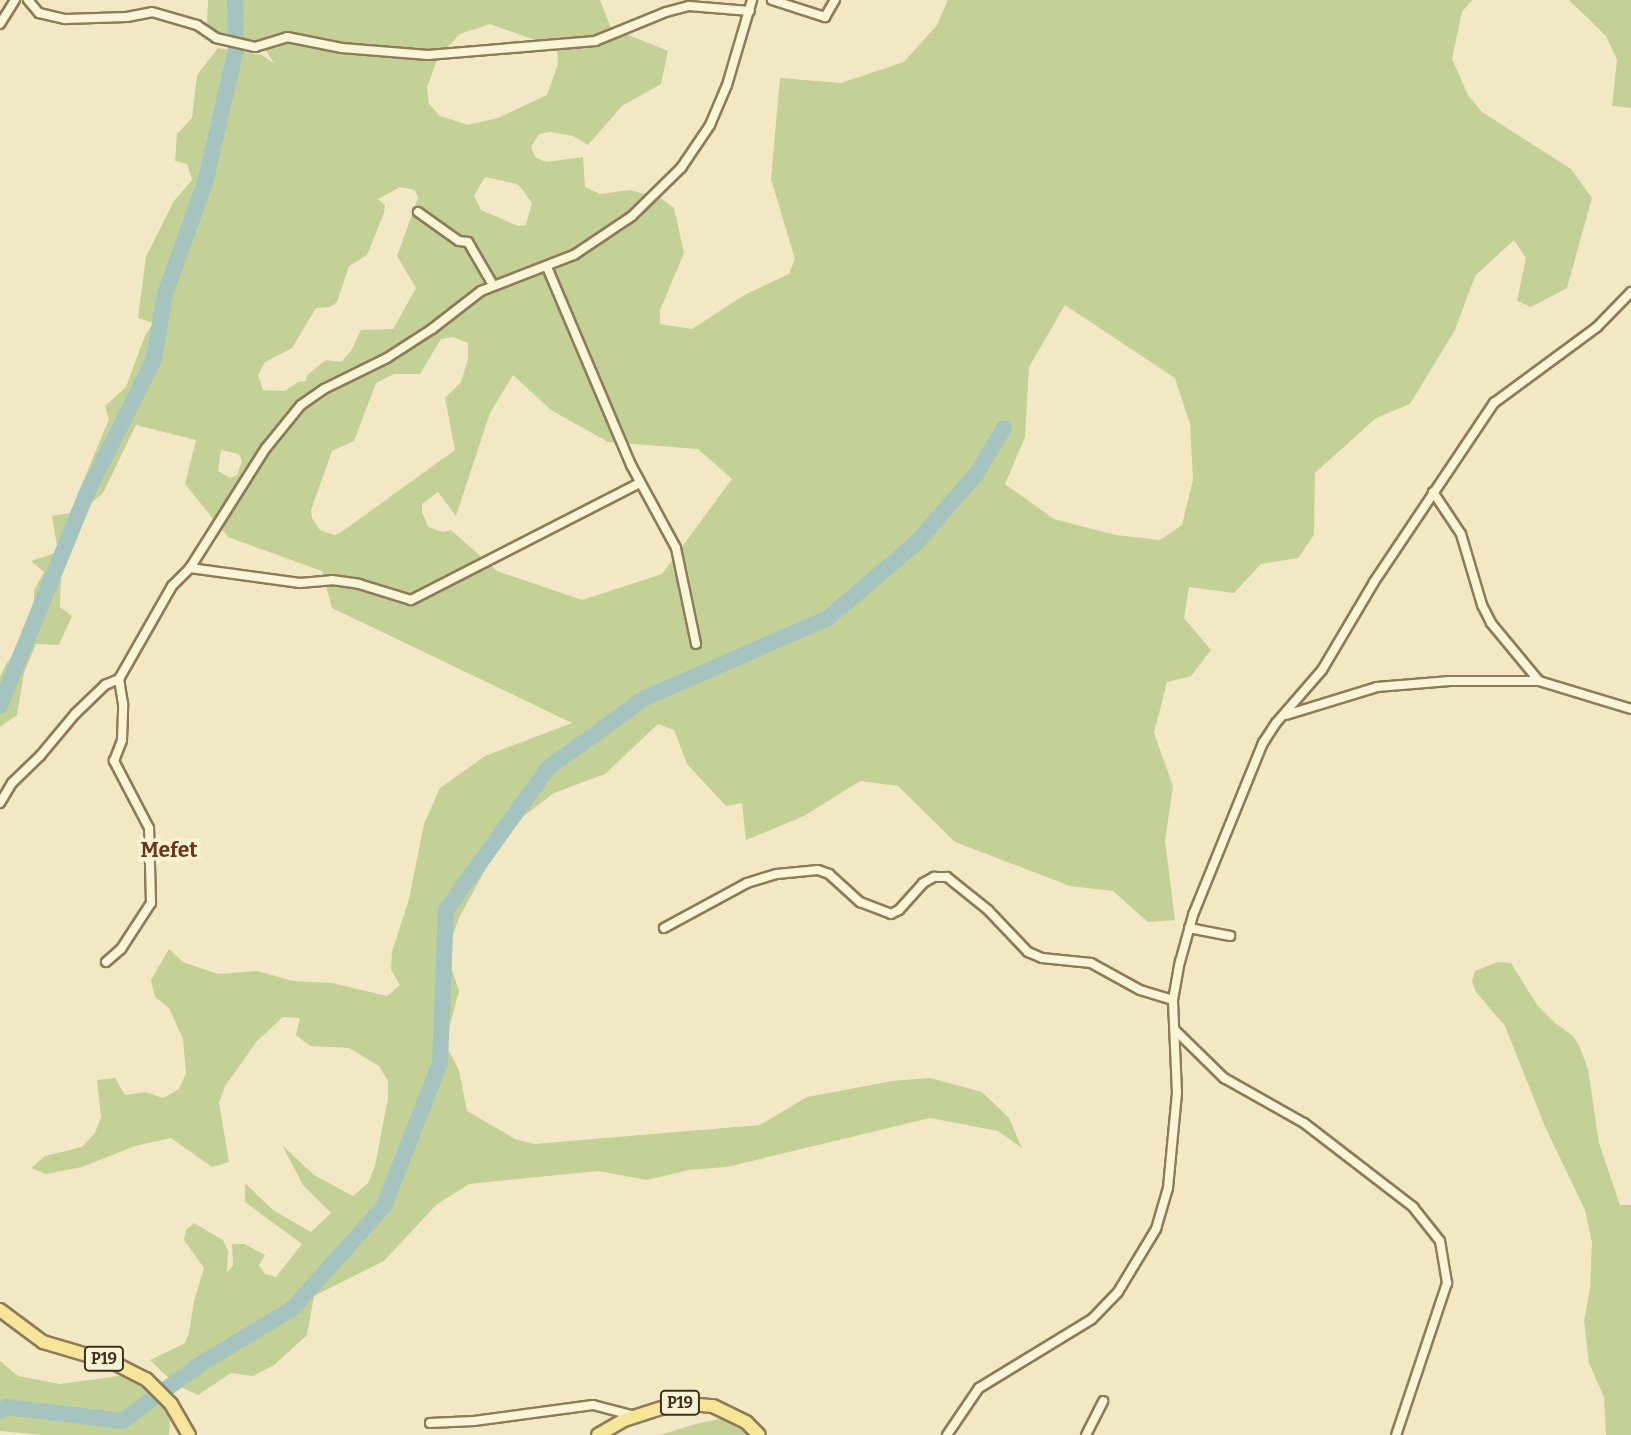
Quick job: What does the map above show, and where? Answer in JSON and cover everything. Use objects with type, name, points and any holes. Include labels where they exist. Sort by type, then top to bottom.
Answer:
[{"type":"main road","name":"P19","points":[[0,1310],[43,1342],[114,1363],[146,1378],[171,1404],[189,1435]]},
{"type":"main road","name":"P19","points":[[598,1435],[635,1416],[667,1405],[701,1403],[735,1415],[759,1435]]},
{"type":"street","points":[[0,24],[15,0]]},
{"type":"street","points":[[28,0],[40,13],[65,19],[127,17],[152,12],[197,25],[216,38],[255,47],[287,37],[342,48],[428,55],[595,41],[666,12],[689,6],[750,11]]},
{"type":"street","points":[[0,803],[12,783],[40,756],[75,714],[105,685],[118,679],[172,586],[190,568],[265,448],[301,405],[324,388],[387,358],[493,285],[575,255],[632,216],[681,168],[710,125],[752,0]]},
{"type":"street","points":[[772,0],[825,17],[835,0]]},
{"type":"street","points":[[418,212],[458,241],[470,245],[493,285]]},
{"type":"street","points":[[547,267],[582,356],[640,483],[676,548],[696,644]]},
{"type":"street","points":[[947,1435],[979,1388],[1091,1319],[1118,1292],[1156,1229],[1168,1188],[1177,1093],[1173,1000],[1189,928],[1254,760],[1283,717],[1322,670],[1374,582],[1494,403],[1597,327],[1631,292]]},
{"type":"street","points":[[190,568],[300,583],[332,580],[359,584],[411,600],[640,483]]},
{"type":"street","points":[[1433,492],[1461,534],[1482,605],[1491,623],[1539,681]]},
{"type":"street","points":[[106,961],[121,949],[151,903],[149,828],[114,761],[122,740],[123,704],[118,679]]},
{"type":"street","points":[[1283,717],[1389,685],[1426,682],[1539,681],[1602,703],[1631,709]]},
{"type":"street","points":[[664,928],[747,883],[777,874],[818,870],[829,874],[860,902],[891,914],[899,910],[923,883],[934,877],[947,877],[988,910],[1028,952],[1042,958],[1091,963],[1140,990],[1173,1000]]},
{"type":"street","points":[[1189,928],[1230,936]]},
{"type":"street","points":[[1175,1030],[1224,1078],[1304,1123],[1413,1207],[1440,1241],[1447,1283],[1396,1435]]},
{"type":"street","points":[[1086,1435],[1103,1401]]},
{"type":"street","points":[[430,1423],[474,1422],[593,1405],[635,1416]]},
{"type":"green space","points":[[208,0],[600,0],[611,28],[668,51],[661,84],[622,106],[588,145],[573,136],[551,132],[539,134],[531,147],[536,158],[546,162],[583,157],[585,187],[600,194],[630,190],[662,199],[674,208],[684,253],[660,310],[660,324],[692,329],[746,294],[789,274],[795,259],[771,179],[780,78],[841,83],[904,62],[937,25],[948,0],[1472,0],[1462,12],[1452,59],[1468,95],[1482,112],[1571,169],[1592,198],[1567,288],[1531,307],[1517,301],[1526,258],[1514,240],[1475,276],[1455,330],[1410,404],[1376,418],[1315,473],[1314,535],[1298,558],[1261,564],[1234,593],[1189,587],[1184,618],[1211,650],[1191,676],[1167,682],[1154,733],[1173,786],[1165,841],[1175,920],[1148,922],[1113,891],[1070,886],[955,842],[898,786],[860,781],[804,816],[746,840],[742,803],[726,806],[687,764],[674,730],[658,724],[605,774],[554,793],[525,815],[500,843],[460,916],[446,952],[459,991],[445,1044],[459,1070],[467,1111],[515,1139],[534,1144],[760,1125],[807,1097],[892,1081],[930,1078],[982,1092],[1009,1118],[1022,1148],[998,1131],[930,1118],[727,1167],[689,1170],[647,1180],[598,1171],[469,1184],[436,1205],[384,1261],[314,1296],[307,1335],[274,1365],[253,1376],[231,1373],[198,1395],[176,1385],[150,1360],[185,1343],[189,1333],[194,1301],[204,1268],[184,1240],[186,1230],[194,1223],[223,1240],[228,1251],[227,1273],[233,1265],[232,1244],[244,1244],[265,1255],[259,1265],[265,1274],[276,1277],[302,1244],[245,1202],[245,1183],[273,1210],[311,1232],[331,1213],[303,1185],[282,1145],[314,1175],[353,1196],[368,1183],[375,1166],[388,1098],[388,1081],[379,1066],[349,1048],[310,1046],[296,1035],[300,1018],[283,1017],[257,1041],[225,1086],[219,1103],[229,1162],[212,1167],[171,1138],[135,1146],[82,1167],[46,1174],[31,1168],[45,1156],[82,1147],[95,1133],[101,1117],[97,1080],[115,1078],[125,1095],[145,1092],[163,1098],[179,1089],[186,1073],[183,1039],[169,1008],[155,997],[151,980],[169,949],[183,962],[218,974],[257,971],[293,981],[332,983],[387,996],[400,985],[391,970],[392,952],[409,899],[424,824],[440,788],[485,756],[572,723],[332,608],[322,571],[228,537],[185,484],[196,440],[136,425],[103,493],[90,504],[61,577],[60,607],[72,616],[59,645],[36,644],[24,673],[17,715],[0,727],[0,677],[7,662],[22,646],[20,642],[34,600],[34,590],[44,572],[31,561],[58,552],[52,516],[70,513],[109,419],[105,406],[126,387],[145,336],[153,323],[138,318],[146,257],[174,201],[192,180],[187,164],[175,161],[177,134],[192,118],[197,75],[218,48],[262,55],[274,63],[263,46],[230,39],[207,28]],"holes":[[[490,24],[557,48],[558,64],[547,95],[498,118],[468,125],[440,116],[429,104],[427,88],[438,57],[460,34]],[[485,177],[517,184],[532,203],[526,225],[518,226],[481,210],[474,196]],[[400,187],[415,190],[418,198],[397,256],[416,288],[393,329],[361,330],[351,351],[341,362],[326,360],[307,375],[306,381],[298,382],[285,391],[263,390],[258,375],[265,362],[292,348],[316,308],[330,307],[337,302],[349,266],[367,255],[385,205],[378,199]],[[1065,305],[1175,378],[1190,424],[1193,480],[1182,525],[1160,540],[1116,535],[1054,519],[1005,484],[1025,437],[1029,367]],[[453,337],[468,343],[468,359],[461,382],[445,398],[455,450],[340,533],[334,535],[320,530],[312,518],[311,510],[332,451],[354,441],[376,383],[394,374],[420,374],[441,339]],[[513,375],[551,410],[608,442],[698,449],[732,479],[662,574],[582,600],[497,571],[451,530],[443,532],[428,527],[422,504],[438,492],[456,516],[490,413]],[[221,450],[239,454],[242,461],[237,475],[230,478],[218,471]]]},
{"type":"green space","points":[[1569,0],[1631,0],[1631,108],[1612,106],[1617,60],[1606,36]]},
{"type":"green space","points":[[1498,962],[1511,963],[1537,1005],[1572,1035],[1579,1045],[1588,1069],[1599,1143],[1620,1205],[1631,1205],[1631,1435],[1606,1435],[1604,1397],[1589,1363],[1584,1321],[1590,1288],[1592,1243],[1585,1210],[1546,1129],[1505,1026],[1476,992],[1472,981],[1475,971]]},
{"type":"green space","points":[[0,1361],[18,1376],[60,1384],[126,1375],[153,1389],[170,1414],[169,1435],[43,1435],[0,1431]]},
{"type":"green space","points":[[735,1415],[759,1435],[660,1435],[692,1425]]},
{"type":"waterway","points":[[0,706],[86,495],[154,359],[165,294],[205,183],[236,50],[235,0]]},
{"type":"waterway","points":[[0,1411],[7,1407],[122,1421],[199,1365],[292,1309],[384,1206],[440,1063],[446,910],[548,768],[645,698],[828,618],[916,543],[977,473],[1004,428]]},
{"type":"district","name":"Mefet","points":[[169,850]]}]
